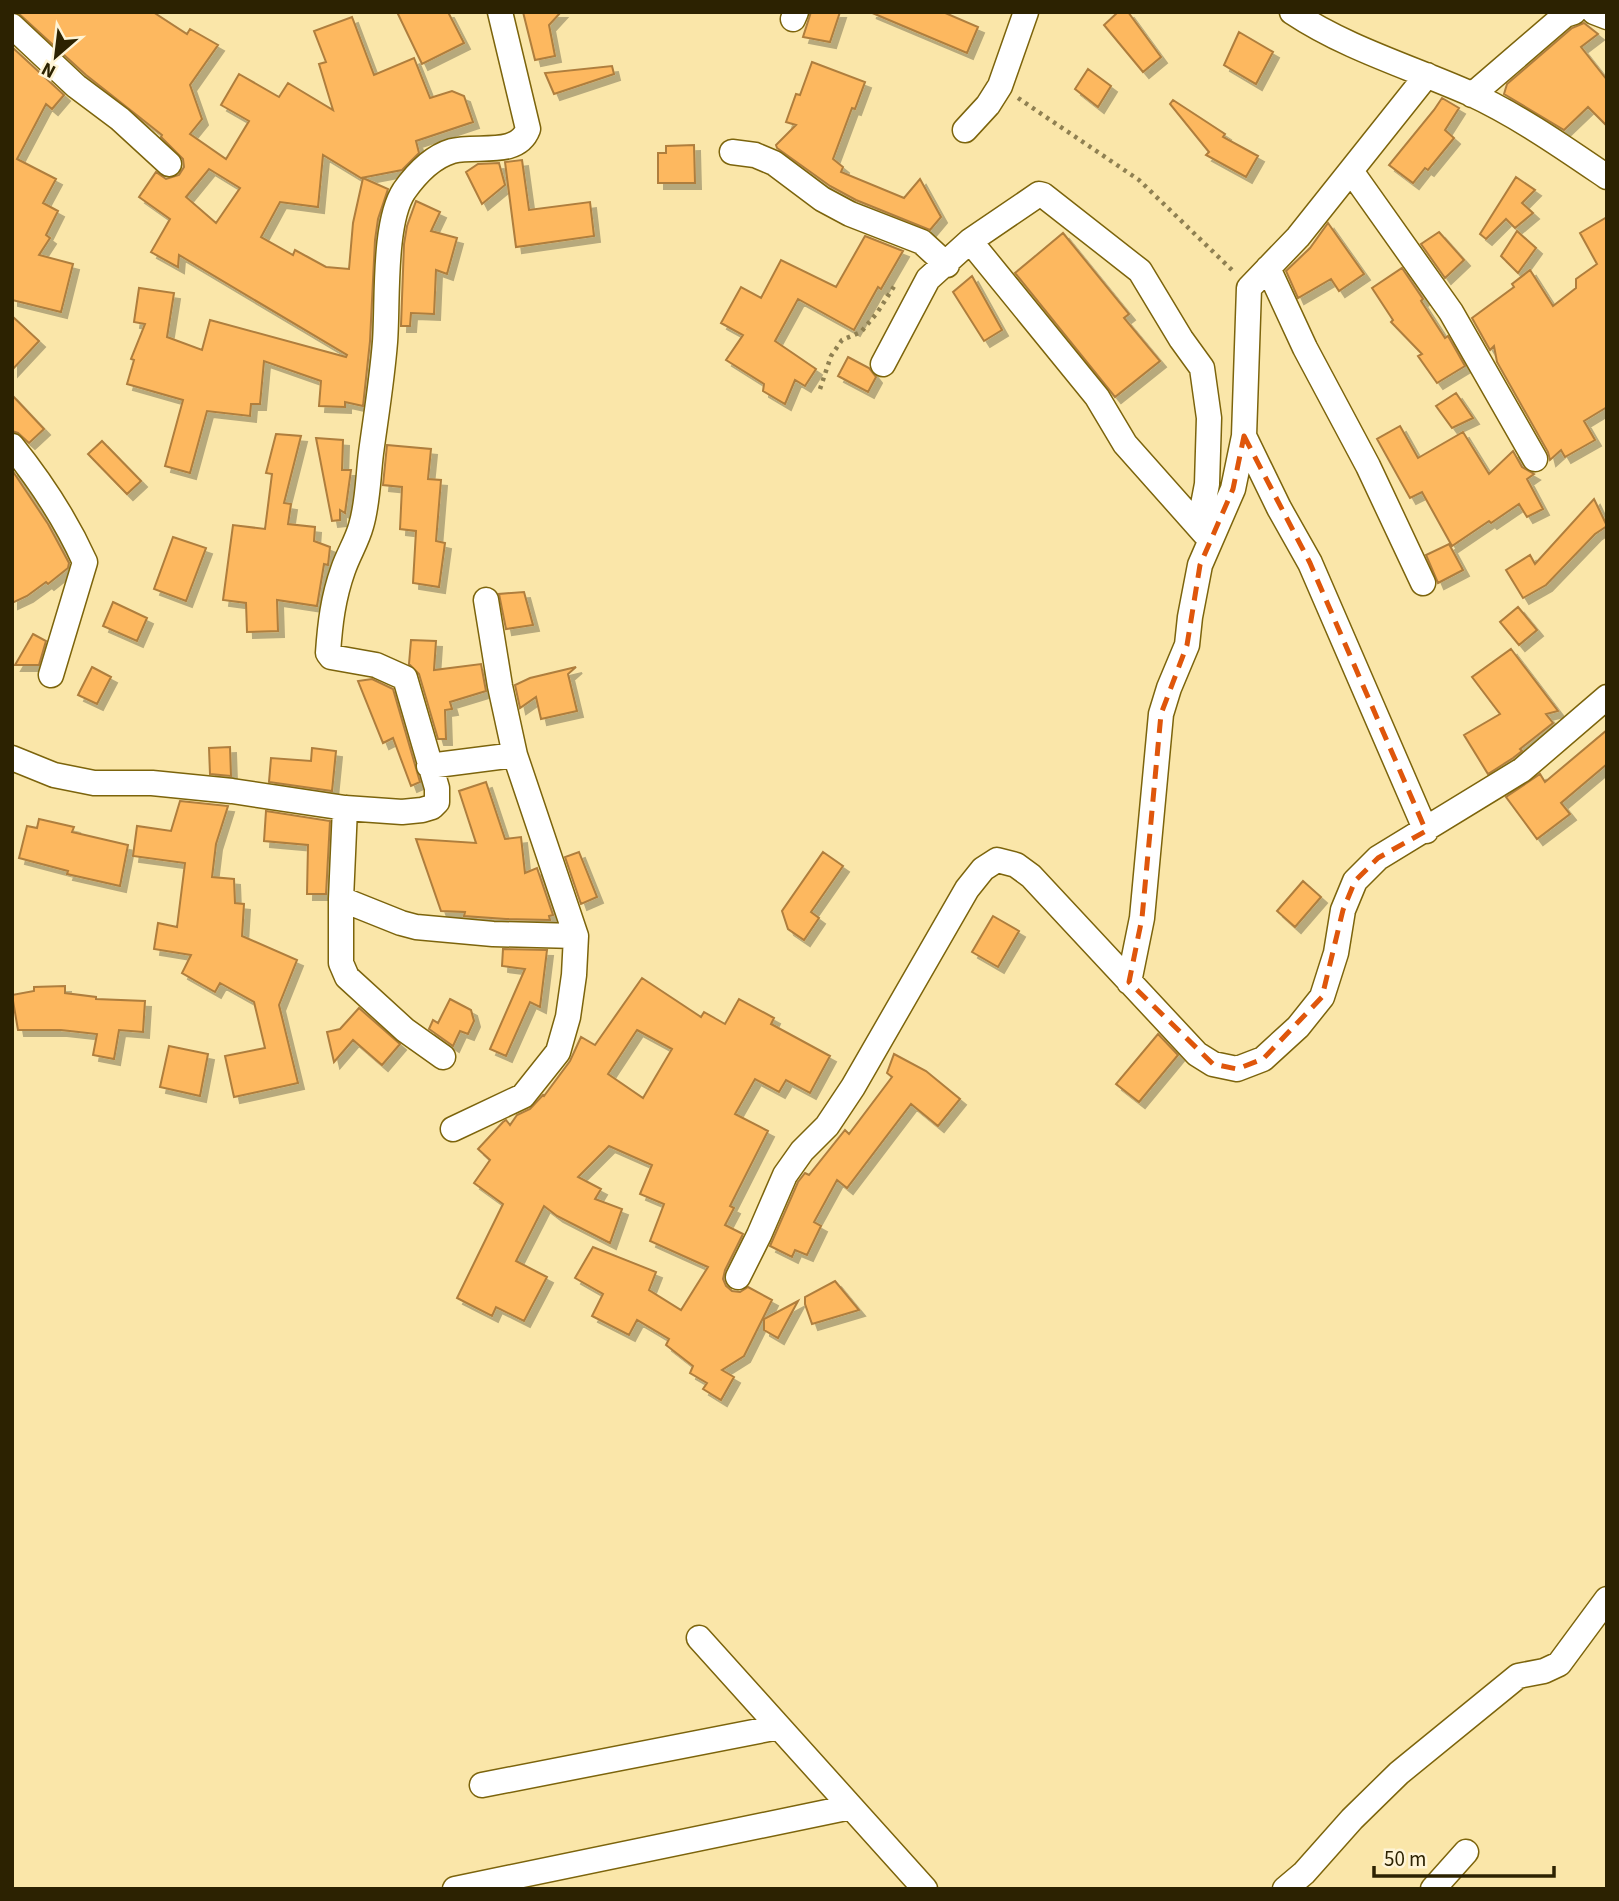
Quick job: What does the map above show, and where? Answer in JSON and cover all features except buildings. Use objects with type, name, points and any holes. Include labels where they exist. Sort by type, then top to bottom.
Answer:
[{"type":"street","points":[[12,758],[54,775],[94,783],[152,783],[232,790],[345,808],[401,812],[432,807],[438,797],[405,678],[376,664],[331,657],[328,653],[330,614],[342,571],[361,526],[380,392],[388,244],[403,193],[427,164],[441,155],[455,150],[503,148],[519,143],[528,130],[500,12]]},
{"type":"street","points":[[965,130],[988,105],[1000,86],[1026,12]]},
{"type":"street","points":[[1292,12],[1331,35],[1472,95],[1570,152],[1607,177]]},
{"type":"street","points":[[1472,95],[1565,15],[1574,12]]},
{"type":"street","points":[[1594,12],[1607,17]]},
{"type":"street","points":[[12,26],[76,86],[120,119],[169,164]]},
{"type":"street","points":[[1204,533],[1224,512],[1233,489],[1244,436],[1249,289],[1298,237],[1427,75]]},
{"type":"street","points":[[732,152],[755,155],[774,163],[822,199],[850,214],[922,242],[947,265]]},
{"type":"street","points":[[1351,171],[1451,312],[1535,459]]},
{"type":"street","points":[[883,365],[928,279],[947,265],[970,241],[1039,194],[1048,197],[1140,271],[1202,368],[1209,418],[1204,533],[1187,645],[1161,714],[1142,918],[1129,982]]},
{"type":"street","points":[[970,241],[1097,397],[1125,444],[1204,533]]},
{"type":"street","points":[[1268,268],[1305,348],[1368,466],[1423,583]]},
{"type":"street","points":[[1244,436],[1279,508],[1310,563],[1426,831]]},
{"type":"street","points":[[12,446],[39,480],[74,537],[85,562],[51,675]]},
{"type":"street","points":[[453,1129],[523,1096],[558,1052],[568,1017],[574,975],[576,936],[514,755],[486,600]]},
{"type":"street","points":[[738,1277],[760,1235],[785,1175],[802,1151],[827,1126],[853,1087],[967,889],[983,869],[997,860],[1016,865],[1031,876],[1196,1054],[1213,1064],[1237,1069],[1263,1059],[1298,1027],[1322,997],[1336,953],[1343,910],[1355,881],[1378,858],[1522,770],[1607,697]]},
{"type":"street","points":[[429,766],[514,755]]},
{"type":"street","points":[[345,808],[341,962],[347,977],[405,1030],[443,1057]]},
{"type":"street","points":[[341,899],[416,927],[576,936]]},
{"type":"street","points":[[1302,1884],[1352,1819],[1410,1765],[1518,1676],[1544,1671],[1559,1664],[1607,1599]]},
{"type":"street","points":[[699,1638],[925,1889]]},
{"type":"street","points":[[482,1785],[779,1727]]},
{"type":"street","points":[[455,1889],[851,1807]]},
{"type":"street","points":[[1433,1889],[1466,1852]]},
{"type":"path","points":[[1000,86],[1139,180],[1191,228],[1249,289]]},
{"type":"path","points":[[820,389],[831,356],[842,340],[861,332],[900,278]]},
{"type":"highlighted area","points":[[1244,436],[1310,563],[1426,831],[1378,858],[1355,881],[1343,910],[1322,997],[1263,1059],[1237,1069],[1213,1064],[1129,982],[1142,918],[1161,714],[1187,645],[1200,565],[1233,489]]}]
